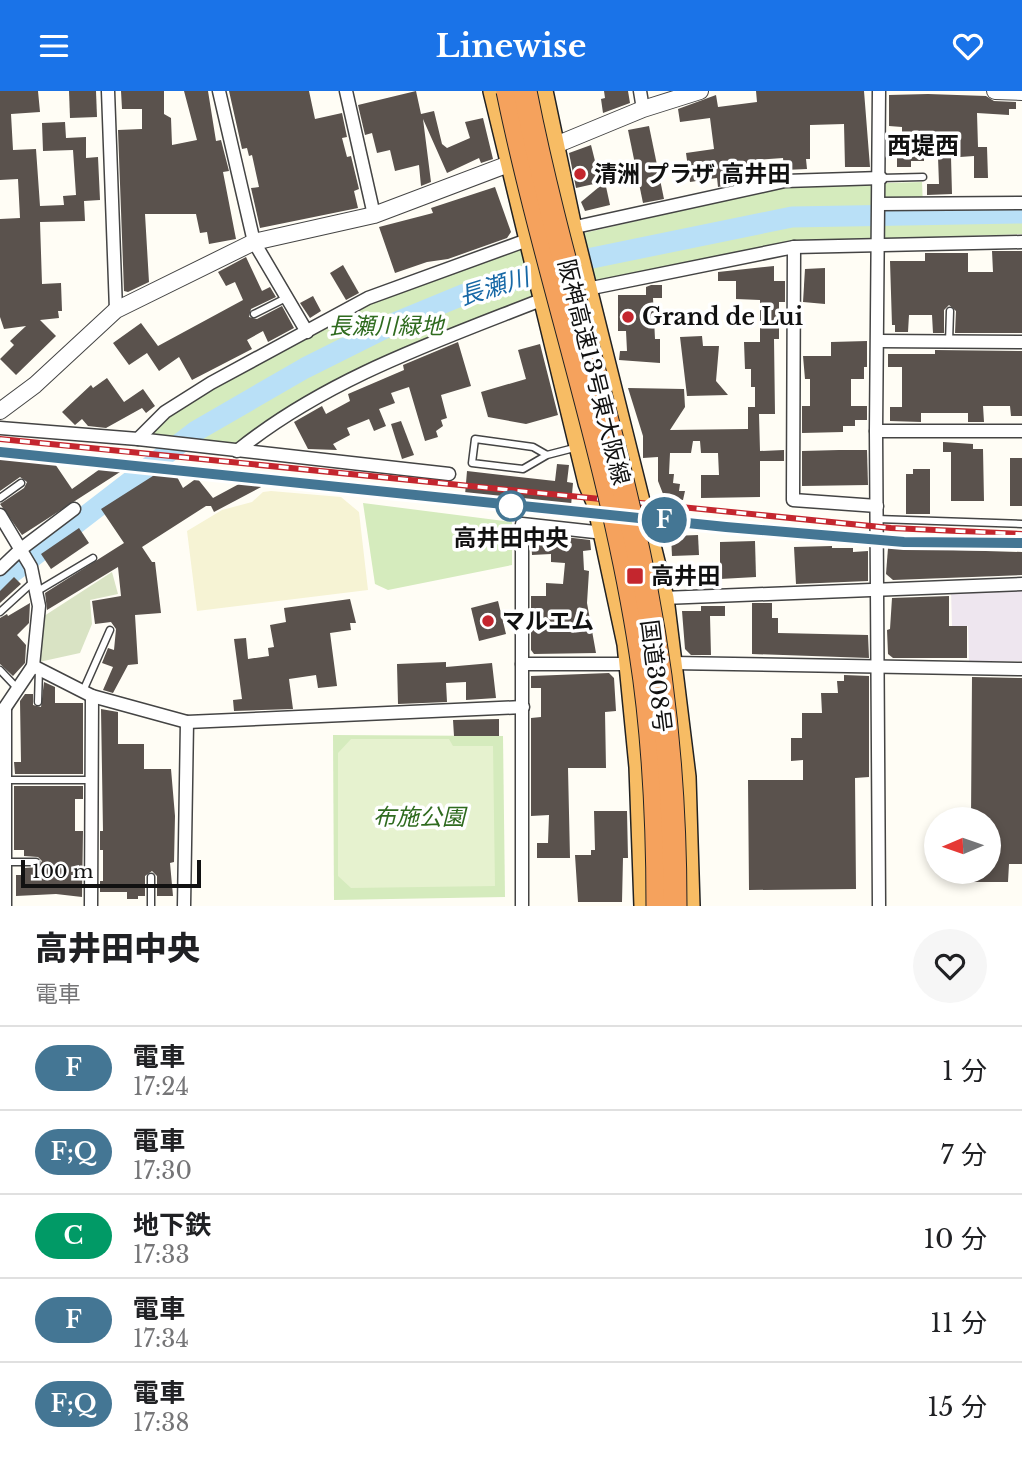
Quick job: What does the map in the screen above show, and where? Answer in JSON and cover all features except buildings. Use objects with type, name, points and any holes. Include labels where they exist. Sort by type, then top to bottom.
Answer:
[{"type":"highway","name":"国道308号","points":[[494,91],[510,164],[547,298],[604,533],[630,664],[640,767],[645,906]]},
{"type":"highway","name":"阪神高速13号東大阪線","points":[[508,91],[607,487],[641,651],[653,766],[658,906]]},
{"type":"highway","name":"阪神高速13号東大阪線","points":[[525,91],[623,483],[646,591],[666,729],[675,906]]},
{"type":"highway","name":"国道308号","points":[[542,91],[571,228],[663,598],[685,777],[689,906]]},
{"type":"street","points":[[108,91],[116,310]]},
{"type":"street","points":[[219,91],[254,242],[307,332]]},
{"type":"street","points":[[346,91],[374,215]]},
{"type":"street","points":[[640,91],[643,109]]},
{"type":"street","points":[[0,411],[35,385],[116,310],[254,242],[374,215],[510,164],[643,109],[700,91]]},
{"type":"street","points":[[879,91],[881,178],[876,431],[879,906]]},
{"type":"street","points":[[995,91],[1022,92]]},
{"type":"street","points":[[571,228],[785,181],[881,178]]},
{"type":"street","points":[[880,210],[1022,203]]},
{"type":"street","points":[[138,439],[165,412],[211,383],[368,298],[530,239]]},
{"type":"street","points":[[587,289],[794,247],[1022,242]]},
{"type":"street","points":[[794,247],[793,500],[877,513]]},
{"type":"street","points":[[237,451],[266,428],[386,362],[547,298]]},
{"type":"street","points":[[879,341],[1022,342]]},
{"type":"street","points":[[0,428],[138,439],[449,474]]},
{"type":"street","points":[[876,431],[1022,432]]},
{"type":"street","points":[[0,569],[21,549],[74,509]]},
{"type":"street","points":[[0,515],[21,549],[33,580],[39,606],[36,667],[3,711],[5,906]]},
{"type":"street","points":[[522,906],[522,524],[604,533]]},
{"type":"street","points":[[663,598],[1022,584]]},
{"type":"street","points":[[672,663],[1022,669]]},
{"type":"street","points":[[522,664],[630,664]]},
{"type":"street","points":[[36,667],[88,693],[187,722],[523,707]]},
{"type":"street","points":[[88,693],[92,780],[91,906]]},
{"type":"street","points":[[184,906],[187,722]]},
{"type":"lane","points":[[881,178],[923,177]]},
{"type":"lane","points":[[254,314],[286,298]]},
{"type":"lane","points":[[950,311],[950,341]]},
{"type":"lane","points":[[547,455],[533,447],[475,439],[472,463],[523,469],[547,455],[623,433]]},
{"type":"lane","points":[[0,498],[21,483]]},
{"type":"lane","points":[[877,513],[1022,524]]},
{"type":"lane","points":[[0,613],[33,580],[93,558]]},
{"type":"lane","points":[[88,693],[110,630]]},
{"type":"lane","points":[[36,667],[38,702]]},
{"type":"lane","points":[[0,670],[18,689]]},
{"type":"lane","points":[[5,780],[92,780]]},
{"type":"lane","points":[[5,862],[36,862]]},
{"type":"lane","points":[[151,877],[151,906]]},
{"type":"shaded area","points":[[263,492],[341,497],[359,512],[368,590],[197,611],[187,531],[222,510],[252,502]]},
{"type":"shaded area","points":[[1022,588],[1022,661],[969,662],[968,626],[952,626],[951,590]]},
{"type":"green space","name":"長瀬川緑地","points":[[922,182],[923,207],[1022,209],[1022,234],[794,242],[540,296],[320,393],[262,423],[233,445],[148,436],[168,415],[241,370],[371,300],[532,245],[789,186]]},
{"type":"green space","points":[[363,503],[512,522],[512,565],[388,590],[375,584]]},
{"type":"green space","points":[[112,572],[118,594],[90,600],[92,624],[80,653],[39,662],[41,618]]},
{"type":"green space","name":"布施公園","points":[[333,735],[503,736],[505,897],[334,900]]},
{"type":"green space","name":"布施公園","points":[[351,739],[449,739],[453,746],[493,746],[495,886],[351,888],[338,876],[338,753]]},
{"type":"waterway","name":"長瀬川","points":[[0,582],[196,431],[305,368],[397,322],[465,294],[592,258],[792,217],[1022,213]]},
{"type":"railway","points":[[0,439],[891,528],[1022,534]]},
{"type":"railway","points":[[0,452],[726,527],[904,542],[991,543]]},
{"type":"train","name":"F","points":[[0,452],[726,527],[904,542],[1022,543]]},
{"type":"place","name":"清洲 プラザ 高井田","points":[[580,174]]},
{"type":"place","name":"Grand de Lui","points":[[628,317]]},
{"type":"place","name":"高井田中央","points":[[511,506]]},
{"type":"place","name":"高井田","points":[[635,576]]},
{"type":"place","name":"マルエム","points":[[488,621]]},
{"type":"district","name":"西堤西","points":[[923,146]]}]
